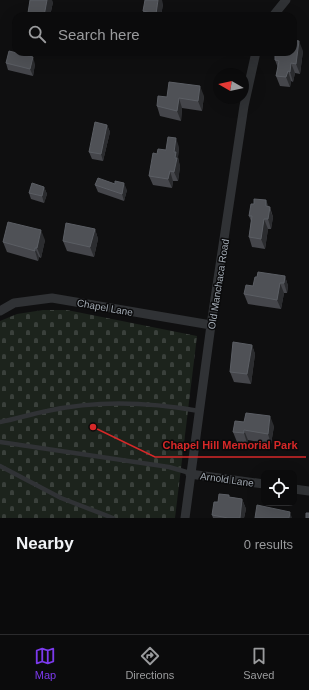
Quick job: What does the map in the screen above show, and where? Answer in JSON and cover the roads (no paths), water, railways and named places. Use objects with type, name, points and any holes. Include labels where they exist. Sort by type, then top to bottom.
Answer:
[{"type":"street","points":[[276,12],[286,0]]},
{"type":"street","name":"Old Manchaca Road","points":[[185,518],[211,325],[244,106],[255,56]]},
{"type":"street","name":"Chapel Lane","points":[[0,311],[14,303],[52,298],[211,325]]},
{"type":"street","name":"Arnold Lane","points":[[190,473],[261,484]]},
{"type":"street","points":[[297,489],[309,491]]},
{"type":"lane","points":[[0,422],[47,410],[98,404],[157,405],[199,411]]},
{"type":"lane","points":[[0,442],[169,467],[190,473]]},
{"type":"lane","points":[[0,466],[61,498],[113,518]]},
{"type":"place","name":"Chapel Hill Memorial Park","points":[[93,427]]}]
